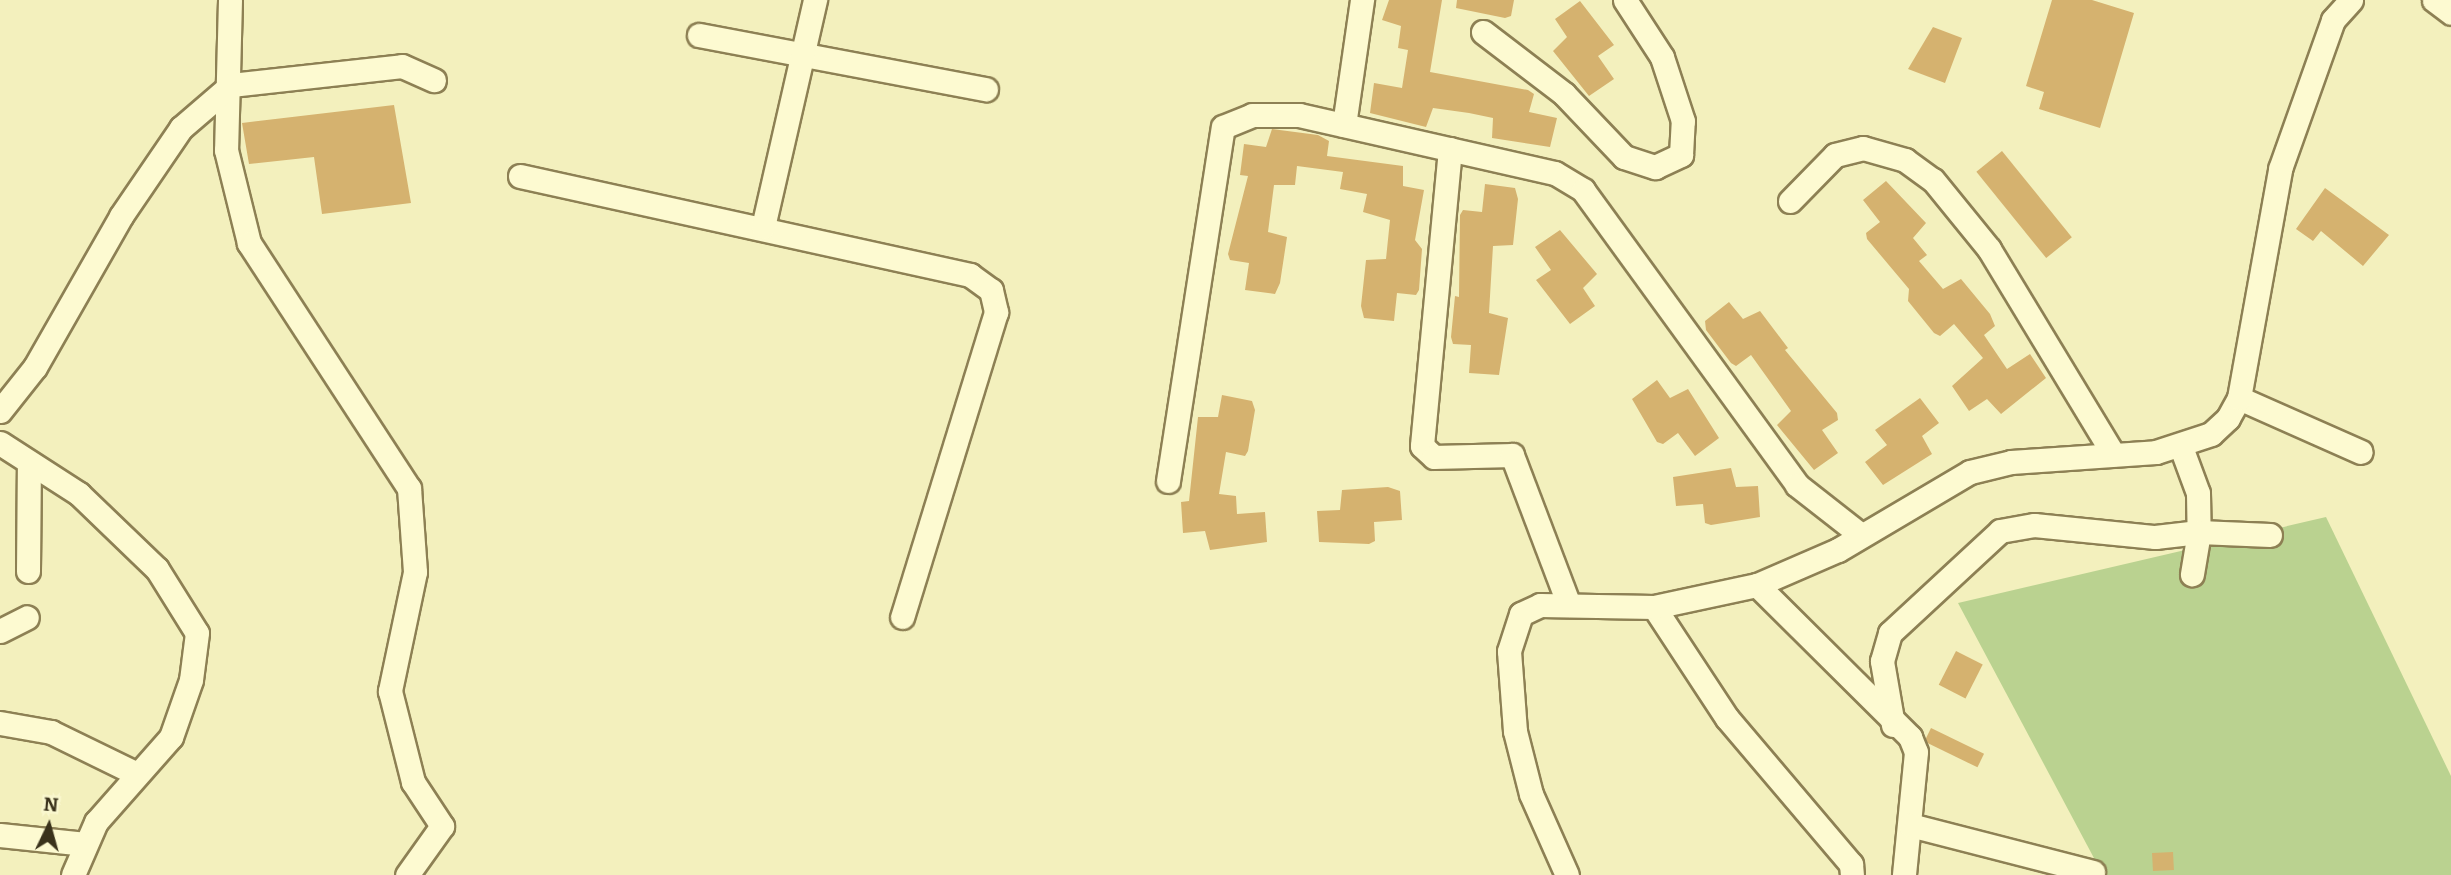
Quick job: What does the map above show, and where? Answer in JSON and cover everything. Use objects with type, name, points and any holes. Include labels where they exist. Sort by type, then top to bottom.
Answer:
[{"type":"street","points":[[230,0],[231,85],[226,150],[249,243],[409,488],[415,572],[390,691],[413,782],[442,826],[407,875]]},
{"type":"street","points":[[763,227],[815,0]]},
{"type":"street","points":[[1344,125],[1362,0]]},
{"type":"street","points":[[1483,32],[1564,94],[1625,157],[1655,167],[1681,155],[1683,121],[1662,57],[1625,0]]},
{"type":"street","points":[[1567,875],[1531,794],[1515,731],[1509,651],[1521,614],[1540,605],[1654,607],[1757,585],[1861,535],[1970,472],[2011,462],[2181,447],[2211,434],[2239,398],[2280,169],[2333,20],[2351,0]]},
{"type":"street","points":[[2434,0],[2451,13]]},
{"type":"street","points":[[699,35],[986,89]]},
{"type":"street","points":[[0,411],[35,367],[126,208],[181,128],[231,85],[401,66],[434,80]]},
{"type":"street","points":[[1168,481],[1223,127],[1252,115],[1299,115],[1555,173],[1583,190],[1797,485],[1861,535]]},
{"type":"street","points":[[1790,201],[1835,156],[1863,148],[1905,160],[1933,180],[1989,249],[2113,454]]},
{"type":"street","points":[[1450,149],[1422,446],[1434,457],[1512,455],[1569,605]]},
{"type":"street","points":[[520,176],[763,227],[970,275],[991,290],[996,312],[902,617]]},
{"type":"street","points":[[2239,398],[2361,452]]},
{"type":"street","points":[[0,443],[29,465],[79,494],[157,569],[197,633],[183,712],[155,761],[137,774],[112,800],[86,844],[72,875]]},
{"type":"street","points":[[2181,447],[2197,493],[2199,532],[2192,574]]},
{"type":"street","points":[[28,571],[29,465]]},
{"type":"street","points":[[1893,725],[1882,661],[1889,633],[2000,531],[2034,525],[2155,537],[2199,532],[2270,535]]},
{"type":"street","points":[[1757,585],[1893,725],[1910,737],[1916,752],[1904,875]]},
{"type":"street","points":[[1654,607],[1727,718],[1851,864],[1852,875]]},
{"type":"street","points":[[0,631],[27,617]]},
{"type":"street","points":[[0,723],[51,732],[137,774]]},
{"type":"street","points":[[1910,825],[2093,873]]},
{"type":"street","points":[[0,835],[86,844]]},
{"type":"green space","points":[[2326,517],[2451,776],[2451,875],[2103,875],[1958,603]]},
{"type":"building","points":[[1389,0],[1442,0],[1430,72],[1528,90],[1534,94],[1529,112],[1557,118],[1550,147],[1492,138],[1493,118],[1469,113],[1433,108],[1426,127],[1370,113],[1374,83],[1402,88],[1408,50],[1398,48],[1401,26],[1382,20]]},
{"type":"building","points":[[1457,0],[1514,0],[1511,16],[1505,18],[1456,8]]},
{"type":"building","points":[[2052,0],[2092,0],[2134,13],[2100,128],[2039,109],[2044,92],[2026,86]]},
{"type":"building","points":[[1580,1],[1614,45],[1598,56],[1614,79],[1589,96],[1553,51],[1567,37],[1555,19]]},
{"type":"building","points":[[1933,27],[1962,38],[1945,83],[1908,69]]},
{"type":"building","points":[[394,105],[411,203],[322,214],[314,157],[249,164],[242,123]]},
{"type":"building","points":[[1272,129],[1318,135],[1329,141],[1327,156],[1403,166],[1403,186],[1424,190],[1415,240],[1422,249],[1419,290],[1416,295],[1397,293],[1394,321],[1364,318],[1361,306],[1366,260],[1386,259],[1390,220],[1363,212],[1367,194],[1340,189],[1343,172],[1297,166],[1295,185],[1274,185],[1268,232],[1287,237],[1280,283],[1275,294],[1245,290],[1249,263],[1230,260],[1228,254],[1248,176],[1240,175],[1244,144],[1266,147]]},
{"type":"building","points":[[2002,151],[2072,237],[2046,258],[1976,172]]},
{"type":"building","points":[[1886,181],[1926,223],[1913,238],[1927,255],[1919,261],[1943,289],[1961,279],[1990,314],[1995,326],[1984,335],[2007,369],[2030,354],[2046,378],[2001,414],[1987,399],[1969,411],[1952,386],[1983,358],[1954,324],[1940,336],[1934,333],[1908,301],[1909,289],[1867,239],[1866,233],[1880,222],[1863,200]]},
{"type":"building","points":[[1485,184],[1515,188],[1518,199],[1513,245],[1493,246],[1489,313],[1508,318],[1499,375],[1469,373],[1471,345],[1453,344],[1451,337],[1455,296],[1459,297],[1460,215],[1463,210],[1482,212]]},
{"type":"building","points":[[2325,188],[2389,235],[2363,266],[2321,231],[2313,241],[2296,229]]},
{"type":"building","points":[[1560,230],[1597,274],[1583,288],[1595,306],[1570,324],[1536,280],[1551,270],[1535,247]]},
{"type":"building","points":[[1729,302],[1743,319],[1760,311],[1788,348],[1785,350],[1837,413],[1838,420],[1822,430],[1838,453],[1814,470],[1777,425],[1791,411],[1751,355],[1736,366],[1706,330],[1705,321]]},
{"type":"building","points":[[1657,380],[1670,398],[1688,389],[1719,438],[1695,456],[1678,433],[1663,444],[1657,442],[1632,399]]},
{"type":"building","points":[[1222,395],[1252,401],[1255,410],[1245,456],[1226,452],[1219,494],[1236,496],[1237,514],[1265,512],[1267,542],[1210,550],[1205,531],[1183,533],[1181,502],[1189,501],[1198,417],[1218,417]]},
{"type":"building","points":[[1920,398],[1939,423],[1922,436],[1932,454],[1883,485],[1865,462],[1887,445],[1875,430]]},
{"type":"building","points":[[1731,468],[1736,487],[1758,486],[1760,517],[1711,525],[1705,523],[1703,504],[1676,506],[1673,477]]},
{"type":"building","points":[[1388,487],[1400,491],[1402,520],[1374,522],[1375,541],[1369,544],[1319,542],[1317,511],[1340,510],[1342,490]]},
{"type":"building","points":[[1956,651],[1983,665],[1965,698],[1939,685]]},
{"type":"building","points":[[1931,728],[1984,754],[1977,767],[1924,741]]},
{"type":"building","points":[[2173,852],[2174,870],[2153,871],[2152,853]]}]
